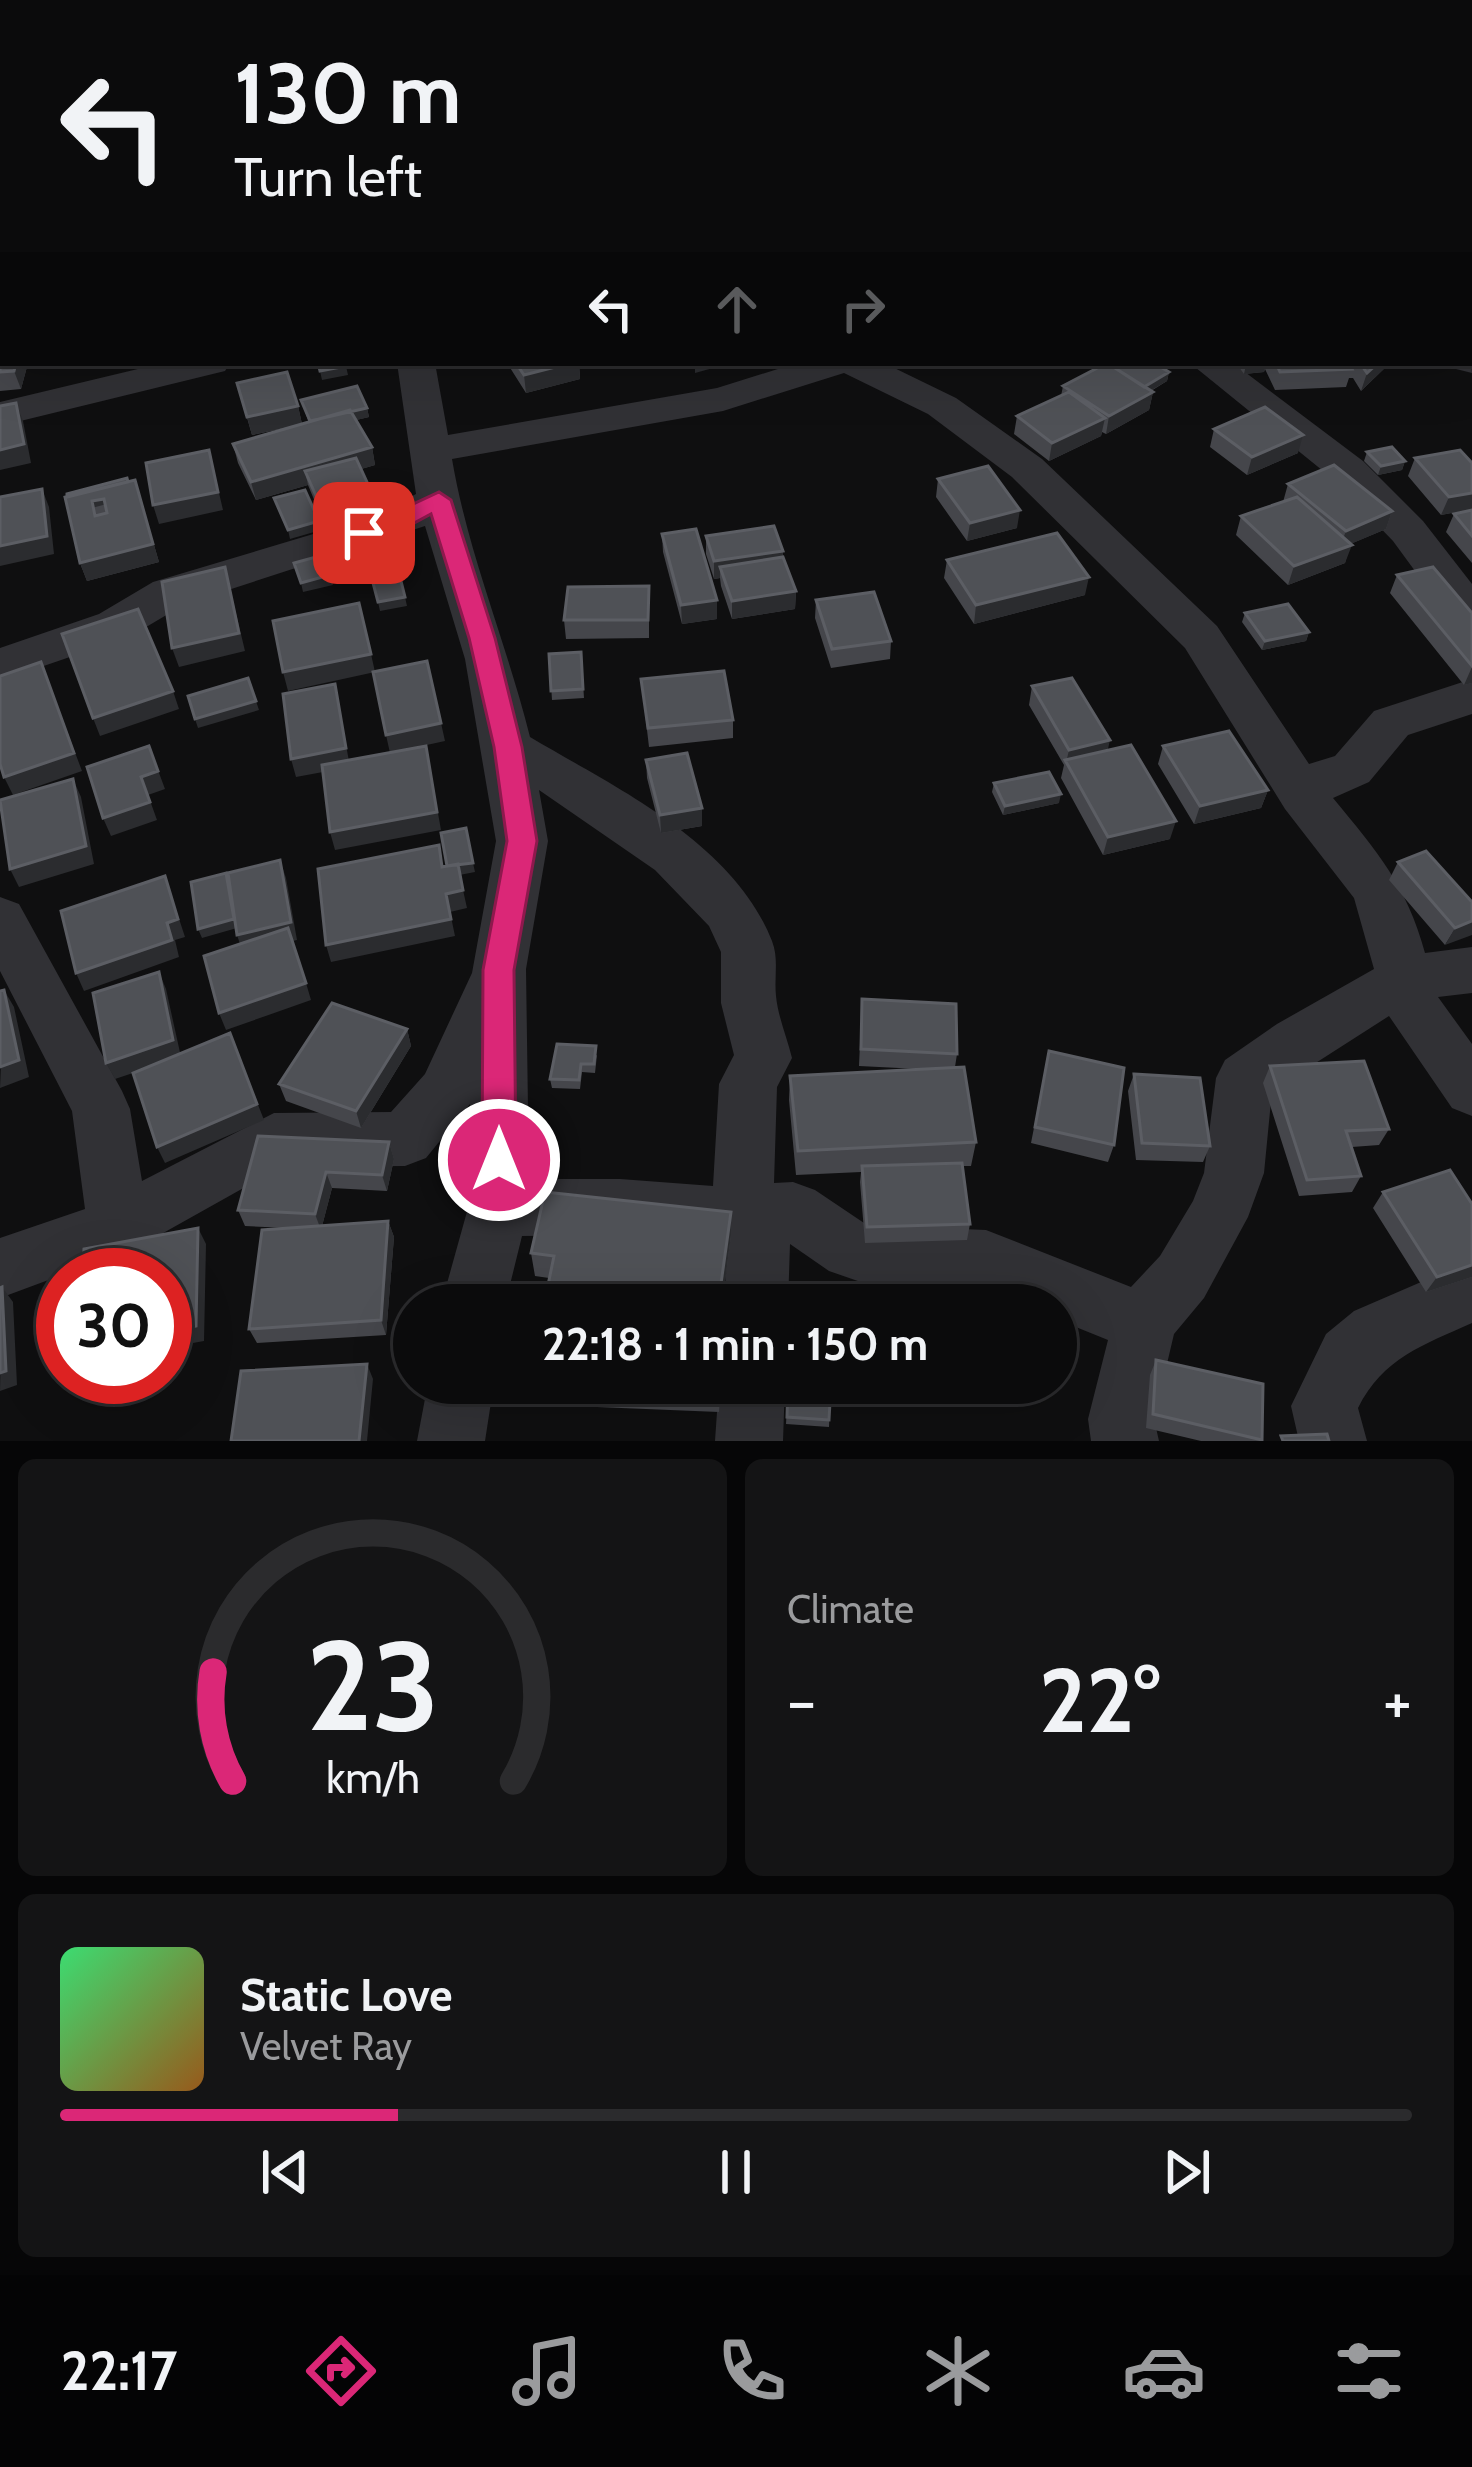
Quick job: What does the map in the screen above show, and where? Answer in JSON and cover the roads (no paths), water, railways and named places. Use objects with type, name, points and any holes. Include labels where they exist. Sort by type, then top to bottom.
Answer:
[{"type":"street","points":[[0,414],[199,366]]},
{"type":"street","points":[[417,366],[439,500],[482,638],[508,747],[522,841],[499,970],[499,1208],[479,1284]]},
{"type":"street","points":[[433,450],[723,399],[828,366]]},
{"type":"street","points":[[860,366],[942,406],[1027,468],[1201,637],[1303,796],[1375,886],[1388,914],[1400,981],[1472,1090]]},
{"type":"street","points":[[1213,366],[1348,470],[1408,531],[1472,616]]},
{"type":"street","points":[[0,665],[115,625],[169,593],[395,524],[439,500]]},
{"type":"street","points":[[1408,531],[1450,523]]},
{"type":"street","points":[[1303,796],[1322,779],[1352,769],[1391,723],[1472,696]]},
{"type":"street","points":[[508,747],[586,790],[644,834],[734,916],[748,946],[748,1000],[763,1058],[748,1084],[755,1284]]},
{"type":"street","points":[[0,919],[101,1109],[118,1226]]},
{"type":"street","points":[[0,1268],[118,1226],[274,1140],[405,1139],[447,1091],[499,970]]},
{"type":"street","points":[[1125,1441],[1121,1419],[1144,1323],[1182,1277],[1217,1216],[1234,1173],[1245,1078],[1400,981],[1472,970]]},
{"type":"street","points":[[499,1208],[620,1207],[752,1214],[793,1210],[839,1244],[878,1258],[986,1260],[1144,1323]]},
{"type":"street","points":[[1333,1441],[1324,1406],[1349,1357],[1377,1333],[1472,1291]]},
{"type":"street","points":[[451,1441],[457,1404]]},
{"type":"street","points":[[749,1441],[751,1404]]}]
